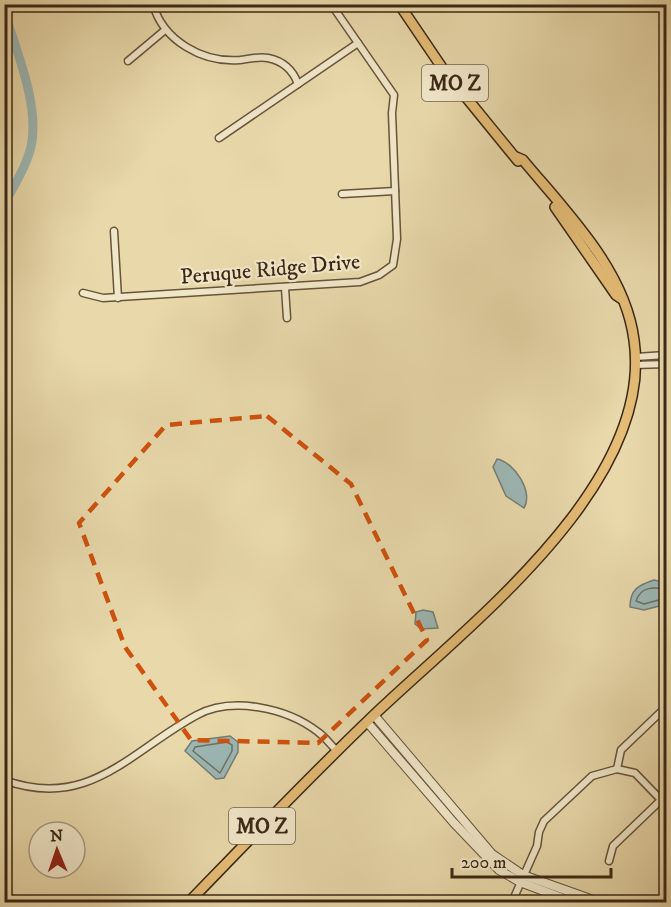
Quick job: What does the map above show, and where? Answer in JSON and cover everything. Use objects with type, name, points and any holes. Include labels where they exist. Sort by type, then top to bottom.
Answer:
[{"type":"main road","name":"MO Z","points":[[189,903],[337,751],[462,637],[548,545],[594,489],[606,470],[626,422],[636,361],[634,339],[622,299],[616,295],[566,221],[443,69],[399,4]]},
{"type":"street","points":[[153,4],[165,30],[192,50],[205,56],[234,60],[267,57],[282,63],[290,70],[298,84]]},
{"type":"street","name":"Peruque Ridge Drive","points":[[83,293],[103,298],[118,298],[360,282],[379,275],[393,265],[397,239],[392,113],[394,95],[331,4]]},
{"type":"street","points":[[128,61],[165,30]]},
{"type":"street","points":[[219,138],[358,43]]},
{"type":"street","points":[[342,194],[395,192]]},
{"type":"street","points":[[114,231],[118,298]]},
{"type":"street","points":[[285,288],[287,318]]},
{"type":"street","points":[[636,361],[666,355]]},
{"type":"street","points":[[636,361],[666,364]]},
{"type":"street","points":[[4,780],[53,790],[86,783],[130,761],[198,714],[231,707],[261,707],[300,721],[318,732],[337,751]]},
{"type":"street","points":[[617,769],[621,750],[666,708]]},
{"type":"street","points":[[371,718],[492,854],[522,878],[573,903]]},
{"type":"street","points":[[512,903],[537,846],[541,826],[552,812],[592,776],[617,769],[635,773],[664,802],[613,846],[609,861]]},
{"type":"street","points":[[522,878],[600,903]]},
{"type":"highlighted area","points":[[267,416],[351,484],[427,640],[318,743],[191,740],[125,647],[79,523],[166,425]]},
{"type":"water","points":[[497,459],[510,466],[521,479],[526,494],[524,508],[506,496],[493,467]]},
{"type":"water","points":[[654,580],[663,582],[666,599],[663,605],[644,610],[630,607],[630,601],[636,589]]},
{"type":"water","points":[[423,610],[433,612],[438,628],[421,629],[415,624],[416,612]]},
{"type":"water","points":[[230,736],[238,742],[238,752],[224,778],[216,779],[185,751],[192,741]]},
{"type":"waterway","points":[[4,10],[29,92],[33,125],[28,157],[4,205]]}]
